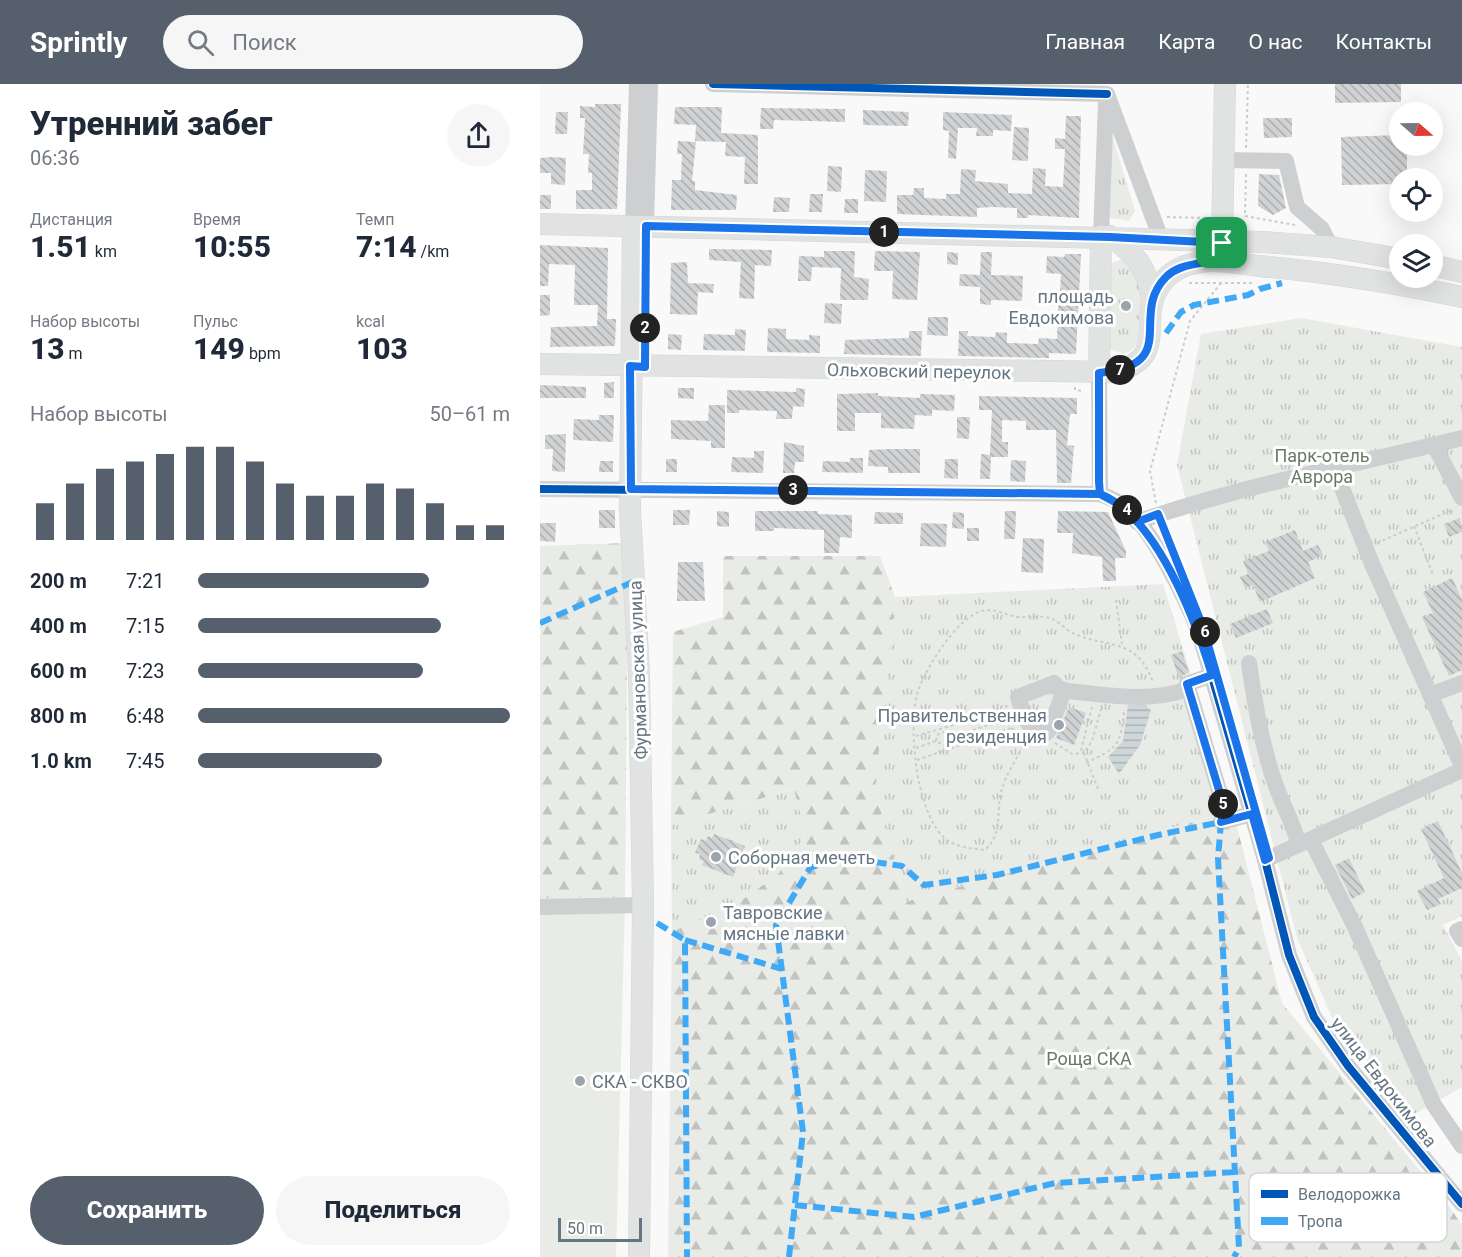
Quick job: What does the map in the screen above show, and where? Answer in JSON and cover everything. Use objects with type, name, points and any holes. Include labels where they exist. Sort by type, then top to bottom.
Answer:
[{"type":"main road","points":[[1220,262],[1225,84]]},
{"type":"main road","points":[[540,224],[1161,239],[1220,262],[1264,242],[1331,247],[1389,258]]},
{"type":"main road","name":"Фурмановская улица","points":[[639,1257],[643,905],[638,489],[640,226]]},
{"type":"main road","points":[[1099,373],[1106,236]]},
{"type":"main road","name":"Ольховский переулок","points":[[540,364],[1099,373],[1125,369],[1143,357],[1149,345],[1152,298],[1149,279],[1142,263],[1106,236]]},
{"type":"main road","points":[[1152,298],[1166,277],[1196,262],[1220,262],[1325,272],[1462,297]]},
{"type":"main road","points":[[1443,268],[1462,272]]},
{"type":"main road","name":"Фурмановская улица","points":[[638,489],[653,672],[657,923],[653,1257]]},
{"type":"street","name":"Фурмановская улица","points":[[637,84],[640,226]]},
{"type":"street","name":"Фурмановская улица","points":[[640,226],[650,84]]},
{"type":"street","points":[[713,84],[1107,89]]},
{"type":"street","points":[[1107,89],[1161,239]]},
{"type":"street","points":[[1106,236],[1107,89]]},
{"type":"street","points":[[1224,160],[1286,161],[1297,207],[1322,229],[1331,247]]},
{"type":"street","points":[[540,489],[1100,494],[1099,373]]},
{"type":"street","points":[[1137,522],[1158,514],[1334,468],[1462,438]]},
{"type":"street","points":[[1434,445],[1462,498]]},
{"type":"street","points":[[1265,860],[1462,768],[1366,548],[1334,468]]},
{"type":"street","name":"улица Евдокимова","points":[[1100,494],[1124,507],[1137,522],[1151,540],[1191,610],[1252,814],[1289,955],[1314,1017],[1348,1066],[1436,1173]]},
{"type":"street","points":[[1249,663],[1268,760],[1277,788],[1304,842],[1354,925],[1434,1105],[1462,1146]]},
{"type":"street","points":[[1212,675],[1187,684],[1225,810],[1221,822],[1252,814]]},
{"type":"street","points":[[1430,695],[1462,683]]},
{"type":"street","points":[[1064,690],[1126,697],[1157,697],[1188,689]]},
{"type":"street","points":[[540,907],[643,905]]},
{"type":"street","points":[[1462,929],[1457,931],[1462,939]]},
{"type":"street","name":"улица Евдокимова","points":[[1447,1186],[1462,1204]]},
{"type":"path","points":[[1154,217],[1223,218]]},
{"type":"path","points":[[1158,514],[1150,471],[1190,321],[1220,262]]},
{"type":"path","points":[[1366,548],[1462,505]]},
{"type":"path","points":[[1413,526],[1433,575]]},
{"type":"path","points":[[1116,600],[1122,645]]},
{"type":"path","points":[[1028,738],[1000,794],[999,827],[993,843],[985,850],[950,842],[928,815],[917,760],[915,708],[922,681],[947,641],[959,627],[981,611],[995,610],[1017,617],[1053,619],[1078,636],[1122,645],[1137,655],[1149,672],[1157,697]]},
{"type":"path","points":[[1098,789],[1084,753],[1092,741],[1105,695]]},
{"type":"path","points":[[1086,763],[1112,750],[1119,742],[1126,697]]},
{"type":"path","points":[[915,736],[942,731],[1005,710]]},
{"type":"path","points":[[945,748],[950,737],[1017,716]]},
{"type":"path","points":[[917,760],[945,748],[1011,728]]},
{"type":"path","points":[[942,731],[950,737]]},
{"type":"path","points":[[936,741],[937,735],[942,731]]},
{"type":"path","points":[[916,747],[936,741]]},
{"type":"path","points":[[936,741],[945,748]]},
{"type":"green space","points":[[1108,138],[1113,138],[1135,211],[1129,221],[1110,218]]},
{"type":"green space","points":[[1124,258],[1143,280],[1143,322],[1138,342],[1124,354],[1108,348],[1108,265]]},
{"type":"green space","name":"Парк-отель Аврора","points":[[1301,318],[1462,347],[1462,916],[1443,925],[1462,961],[1462,1087],[1413,1115],[1335,1024],[1297,938],[1177,465],[1201,334]]},
{"type":"green space","points":[[628,543],[625,897],[540,898],[540,546]]},
{"type":"green space","name":"Роща СКА","points":[[723,556],[880,556],[895,597],[875,789],[905,902],[1233,811],[1282,1003],[1422,1173],[1249,1173],[1249,1242],[1447,1242],[1447,1204],[1462,1225],[1462,1257],[668,1257],[672,932],[747,897],[779,873],[806,836],[794,789],[671,825],[673,632],[723,617]]},
{"type":"green space","points":[[1163,584],[1233,811],[905,902],[875,789],[895,597]]},
{"type":"green space","points":[[795,789],[806,836],[779,873],[747,897],[672,932],[671,825]]},
{"type":"green space","name":"СКА - СКВО","points":[[625,897],[616,1257],[540,1257],[540,898]]},
{"type":"shaded area","points":[[1143,704],[1151,710],[1140,745],[1119,774],[1108,757],[1123,741],[1128,705]]},
{"type":"building","points":[[1335,84],[1401,84],[1401,102],[1335,103]]},
{"type":"building","points":[[595,104],[621,104],[617,209],[576,209],[576,190],[592,190],[592,173],[588,173],[589,154],[583,154],[585,118],[580,118],[580,106],[595,107]]},
{"type":"building","points":[[675,107],[722,107],[721,133],[758,135],[758,184],[744,184],[745,157],[725,156],[726,142],[695,141],[696,125],[674,124]]},
{"type":"building","points":[[761,108],[845,109],[845,122],[774,120],[773,129],[760,129]]},
{"type":"building","points":[[863,110],[909,112],[908,126],[863,125]]},
{"type":"building","points":[[556,112],[568,112],[567,134],[555,134]]},
{"type":"building","points":[[943,112],[1012,115],[1011,131],[993,130],[993,136],[976,136],[977,128],[958,128],[956,159],[948,158],[949,131],[943,130]]},
{"type":"building","points":[[1066,116],[1081,116],[1079,218],[1028,215],[1028,218],[1017,218],[1017,208],[992,207],[977,208],[977,217],[897,214],[897,195],[913,195],[914,188],[924,188],[924,198],[946,199],[946,194],[960,194],[961,169],[976,170],[975,181],[1008,184],[1008,193],[1032,194],[1033,168],[1046,169],[1045,186],[1063,187],[1065,149],[1055,149],[1055,138],[1065,139]]},
{"type":"building","points":[[1263,118],[1292,118],[1292,137],[1264,138]]},
{"type":"building","points":[[1014,127],[1029,128],[1028,161],[1012,160]]},
{"type":"building","points":[[1389,135],[1389,156],[1407,156],[1407,168],[1389,168],[1389,184],[1342,185],[1341,137]]},
{"type":"building","points":[[678,141],[696,142],[692,181],[695,181],[695,190],[737,195],[736,210],[671,210],[672,180],[681,180],[682,154],[677,154]]},
{"type":"building","points":[[540,158],[566,158],[565,185],[551,184],[551,173],[540,173]]},
{"type":"building","points":[[828,166],[842,167],[841,192],[827,191]]},
{"type":"building","points":[[865,170],[887,171],[886,202],[864,201]]},
{"type":"building","points":[[1259,174],[1279,175],[1286,208],[1273,215],[1258,206]]},
{"type":"building","points":[[810,194],[823,194],[822,212],[809,212]]},
{"type":"building","points":[[540,195],[551,195],[551,209],[540,209]]},
{"type":"building","points":[[774,197],[790,198],[789,212],[773,212]]},
{"type":"building","points":[[845,199],[858,199],[858,213],[844,213]]},
{"type":"building","points":[[540,245],[608,248],[607,319],[616,319],[615,346],[550,347],[551,327],[597,326],[598,305],[574,305],[575,265],[549,264],[548,286],[540,286]]},
{"type":"building","points":[[709,249],[772,250],[771,266],[755,265],[754,299],[739,298],[741,262],[709,260]]},
{"type":"building","points":[[824,251],[855,251],[854,277],[869,279],[868,300],[840,300],[841,268],[812,267],[811,281],[798,281],[799,256],[824,257]]},
{"type":"building","points":[[875,251],[920,252],[917,300],[892,299],[893,271],[874,271]]},
{"type":"building","points":[[947,252],[958,253],[958,265],[947,264]]},
{"type":"building","points":[[981,252],[992,252],[991,275],[1023,276],[1022,301],[991,300],[991,305],[980,304],[980,287],[959,286],[960,274],[980,275]]},
{"type":"building","points":[[1065,254],[1081,254],[1076,354],[1049,353],[1049,358],[958,356],[959,331],[968,331],[967,336],[995,337],[996,332],[1007,333],[1007,343],[1038,344],[1039,338],[1057,339],[1058,306],[1053,306],[1053,292],[1060,293],[1061,274],[1046,273],[1047,256],[1064,257]]},
{"type":"building","points":[[687,262],[688,283],[714,284],[713,293],[698,292],[697,315],[670,314],[671,263]]},
{"type":"building","points":[[540,295],[550,295],[550,315],[540,316]]},
{"type":"building","points":[[825,303],[842,304],[841,324],[824,323]]},
{"type":"building","points":[[928,317],[948,317],[948,336],[927,335]]},
{"type":"building","points":[[768,328],[786,329],[786,339],[809,340],[809,335],[820,336],[820,353],[767,352]]},
{"type":"building","points":[[735,329],[746,330],[745,351],[703,350],[704,334],[735,335]]},
{"type":"building","points":[[909,331],[922,331],[921,356],[844,354],[845,340],[909,338]]},
{"type":"building","points":[[668,334],[682,335],[681,350],[668,349]]},
{"type":"building","points":[[614,382],[614,398],[604,398],[604,383]]},
{"type":"building","points":[[540,385],[586,387],[586,398],[540,398]]},
{"type":"building","points":[[678,388],[694,388],[694,399],[678,398]]},
{"type":"building","points":[[796,388],[805,389],[804,407],[793,406],[792,419],[776,419],[777,411],[739,410],[739,413],[727,413],[727,390],[796,392]]},
{"type":"building","points":[[878,393],[878,396],[920,398],[920,394],[955,395],[954,411],[932,410],[932,416],[915,415],[914,429],[881,428],[881,413],[855,413],[855,431],[837,431],[837,394]]},
{"type":"building","points":[[979,396],[1077,398],[1077,414],[1070,414],[1067,445],[1074,446],[1071,483],[1057,483],[1056,430],[1026,430],[1026,421],[1002,420],[1002,442],[1008,442],[1008,457],[991,457],[990,479],[980,479],[981,454],[990,455],[992,410],[979,410]]},
{"type":"building","points":[[709,405],[725,405],[725,448],[711,448],[711,441],[671,439],[671,420],[708,421]]},
{"type":"building","points":[[599,415],[614,415],[613,442],[573,440],[574,419],[599,420]]},
{"type":"building","points":[[957,417],[970,417],[969,439],[957,438]]},
{"type":"building","points":[[566,434],[565,472],[552,471],[553,449],[545,449],[545,435]]},
{"type":"building","points":[[784,442],[804,446],[804,462],[795,462],[794,473],[783,473]]},
{"type":"building","points":[[920,449],[920,473],[888,473],[888,467],[868,466],[869,450]]},
{"type":"building","points":[[754,451],[764,451],[763,473],[731,472],[732,457],[754,458]]},
{"type":"building","points":[[850,458],[863,458],[863,473],[822,472],[823,461],[850,462]]},
{"type":"building","points":[[666,459],[677,459],[677,472],[666,472]]},
{"type":"building","points":[[945,459],[958,459],[958,479],[944,478]]},
{"type":"building","points":[[1011,460],[1026,461],[1025,482],[1010,481]]},
{"type":"building","points":[[600,461],[613,461],[613,472],[599,472]]},
{"type":"building","points":[[599,510],[615,510],[615,528],[599,528]]},
{"type":"building","points":[[673,510],[690,510],[689,525],[673,525]]},
{"type":"building","points":[[717,511],[729,512],[729,527],[717,526]]},
{"type":"building","points":[[755,511],[818,511],[818,514],[852,515],[852,538],[840,537],[839,553],[824,553],[824,530],[774,528],[774,531],[755,531]]},
{"type":"building","points":[[1005,511],[1016,511],[1015,539],[1004,539]]},
{"type":"building","points":[[1058,511],[1108,512],[1126,551],[1126,558],[1115,558],[1116,581],[1103,581],[1102,557],[1072,553],[1073,533],[1057,533]]},
{"type":"building","points":[[875,512],[903,513],[903,524],[874,524]]},
{"type":"building","points":[[953,512],[964,513],[964,529],[952,528]]},
{"type":"building","points":[[1460,518],[1462,532],[1449,537],[1444,524]]},
{"type":"building","points":[[540,523],[556,523],[555,542],[540,541]]},
{"type":"building","points":[[921,523],[947,524],[946,547],[920,546]]},
{"type":"building","points":[[967,528],[979,528],[979,541],[967,541]]},
{"type":"building","points":[[1295,530],[1303,551],[1318,545],[1323,555],[1308,562],[1315,578],[1260,602],[1253,585],[1245,588],[1240,577],[1248,574],[1243,561],[1269,551],[1265,542]]},
{"type":"building","points":[[1023,538],[1044,539],[1043,573],[1021,572]]},
{"type":"building","points":[[678,562],[703,562],[705,601],[677,601]]},
{"type":"building","points":[[1452,578],[1462,599],[1462,670],[1449,676],[1422,617],[1433,613],[1423,592]]},
{"type":"building","points":[[1267,609],[1273,623],[1236,638],[1230,624]]},
{"type":"building","points":[[1182,651],[1189,672],[1179,678],[1171,655]]},
{"type":"building","points":[[1069,707],[1086,713],[1074,745],[1056,738]]},
{"type":"building","points":[[1438,821],[1462,873],[1462,888],[1438,899],[1441,904],[1427,910],[1417,891],[1444,878],[1421,829]]},
{"type":"building","name":"Соборная мечеть","points":[[714,834],[745,846],[733,877],[702,865],[704,861],[699,859],[700,854],[695,853],[701,839],[706,841],[708,836],[712,838]]},
{"type":"building","points":[[1349,858],[1365,892],[1352,899],[1335,865]]},
{"type":"marked path","points":[[1166,333],[1181,312],[1194,305],[1248,295],[1282,283]]},
{"type":"marked path","points":[[540,623],[635,581]]},
{"type":"marked path","points":[[789,1257],[803,1132],[776,925],[810,868],[839,857],[902,866],[924,885],[997,875],[1158,835],[1221,822],[1218,858],[1239,1248],[1234,1257]]},
{"type":"marked path","points":[[657,923],[685,940],[687,1257]]},
{"type":"marked path","points":[[685,940],[782,969]]},
{"type":"marked path","points":[[795,1205],[914,1217],[1055,1183],[1236,1172]]},
{"type":"cycle path","points":[[713,84],[1107,94]]},
{"type":"cycle path","points":[[1099,373],[1100,494]]},
{"type":"cycle path","points":[[540,489],[1100,494],[1122,505],[1136,518],[1157,548],[1177,583],[1199,632],[1265,860],[1289,955],[1314,1017],[1348,1066],[1436,1173]]},
{"type":"cycle path","points":[[1447,1186],[1462,1204]]},
{"type":"place","name":"площадь Евдокимова","points":[[1126,306]]},
{"type":"place","name":"Правительственная резиденция","points":[[1059,725]]},
{"type":"place","name":"Соборная мечеть","points":[[716,857]]},
{"type":"place","name":"Тавровские мясные лавки","points":[[711,922]]},
{"type":"place","name":"СКА - СКВО","points":[[580,1081]]},
{"type":"route","points":[[1222,243],[1110,237],[646,226],[645,367],[630,366],[631,489],[1100,494],[1109,498],[1124,507],[1151,540],[1191,610],[1212,675],[1187,684],[1225,810],[1221,822],[1252,814],[1265,860],[1269,858],[1258,813],[1203,627],[1158,514],[1137,522],[1124,507],[1100,494],[1099,482],[1099,373],[1125,369],[1136,364],[1143,357],[1149,345],[1152,298],[1159,286],[1176,270],[1196,262],[1213,260],[1219,253],[1222,243]]}]
